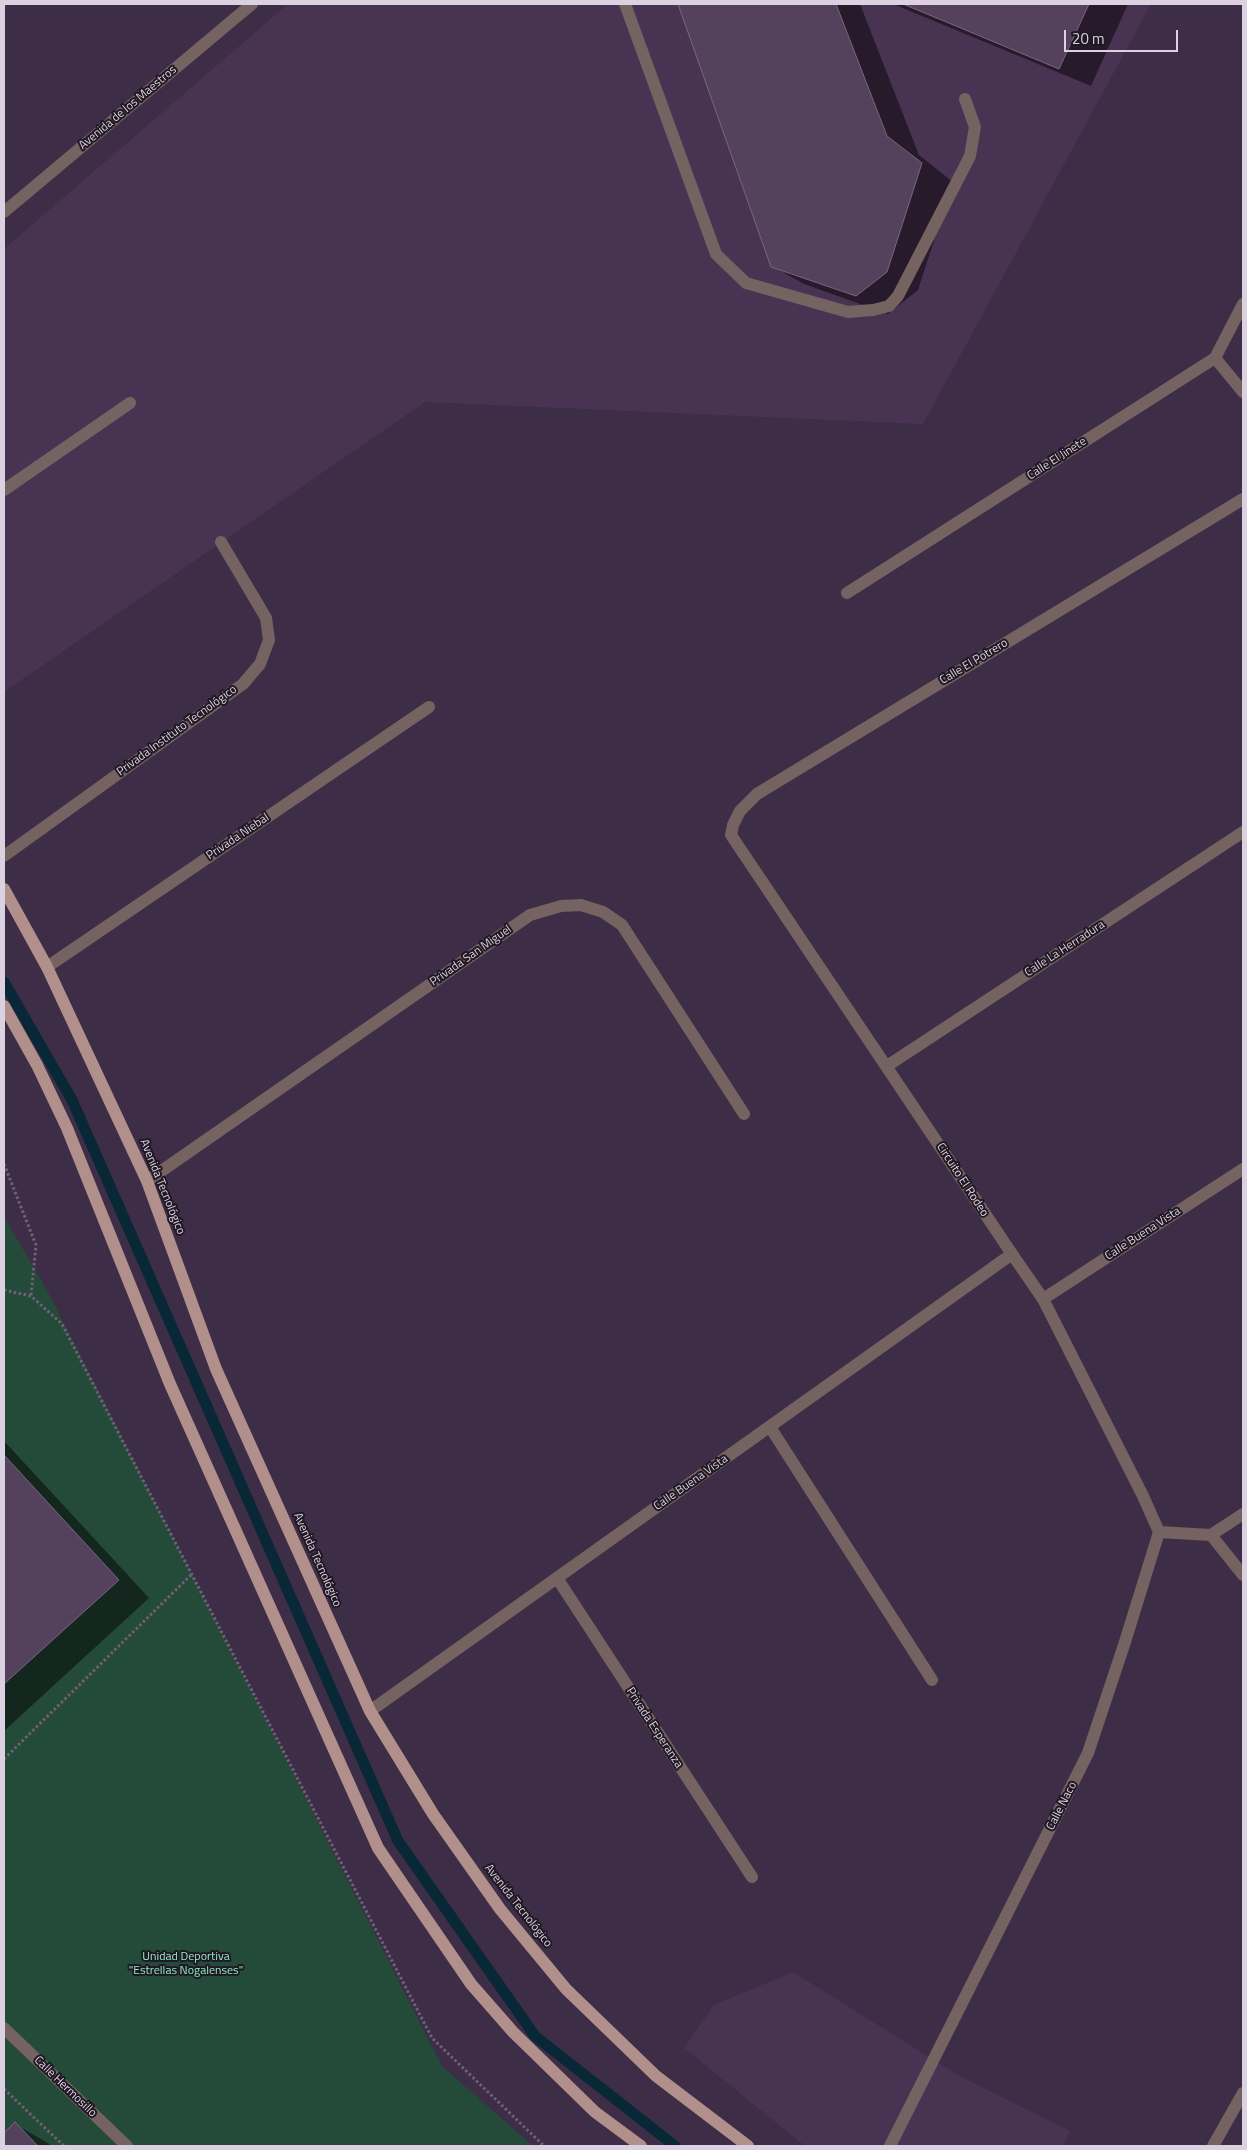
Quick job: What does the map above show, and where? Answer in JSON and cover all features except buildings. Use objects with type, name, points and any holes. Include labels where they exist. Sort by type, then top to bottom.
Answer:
[{"type":"main road","name":"Avenida Tecnológico","points":[[4,889],[46,967],[147,1181],[216,1369],[370,1711],[433,1814],[494,1901],[566,1988],[656,2076],[748,2146]]},
{"type":"main road","points":[[4,1006],[67,1128],[170,1384],[378,1848],[471,1984],[514,2032],[595,2112],[641,2146]]},
{"type":"street","name":"Avenida de los Maestros","points":[[4,212],[252,4]]},
{"type":"street","points":[[625,4],[716,254],[746,283],[848,312],[889,306],[898,296],[970,156],[975,127],[965,99]]},
{"type":"street","points":[[1243,304],[1215,358],[1243,392]]},
{"type":"street","name":"Calle El Jinete","points":[[847,593],[1215,358]]},
{"type":"street","points":[[4,490],[130,403]]},
{"type":"street","name":"Calle El Potrero","points":[[736,844],[731,835],[733,825],[740,811],[757,794],[1243,499]]},
{"type":"street","name":"Privada Instituto Tecnológico","points":[[4,856],[243,684],[260,664],[269,640],[266,618],[221,542]]},
{"type":"street","name":"Privada Niebal","points":[[46,967],[429,707]]},
{"type":"street","name":"Calle La Herradura","points":[[887,1066],[1243,832]]},
{"type":"street","name":"Circuito El Rodeo","points":[[736,844],[1044,1299],[1143,1496],[1159,1532]]},
{"type":"street","name":"Privada San Miguel","points":[[147,1181],[530,915],[561,906],[581,904],[603,912],[622,925],[744,1114]]},
{"type":"street","name":"Calle Buena Vista","points":[[1044,1299],[1243,1169]]},
{"type":"street","name":"Calle Buena Vista","points":[[370,1711],[1012,1254]]},
{"type":"street","points":[[770,1427],[932,1680]]},
{"type":"street","points":[[1159,1532],[1211,1535],[1243,1514]]},
{"type":"street","name":"Calle Naco","points":[[890,2146],[1088,1753],[1159,1532]]},
{"type":"street","points":[[1211,1535],[1243,1575]]},
{"type":"street","name":"Privada Esperanza","points":[[557,1578],[752,1877]]},
{"type":"street","name":"Calle Hermosillo","points":[[4,2028],[127,2146]]},
{"type":"street","points":[[1213,2146],[1243,2093]]},
{"type":"path","points":[[4,1164],[36,1245],[31,1296]]},
{"type":"path","points":[[4,1290],[31,1296],[62,1324],[432,2038],[544,2146]]},
{"type":"path","points":[[4,1759],[191,1575]]},
{"type":"path","points":[[4,2089],[64,2146]]},
{"type":"shaded area","points":[[288,4],[1151,4],[923,424],[425,402],[4,692],[4,249]]},
{"type":"shaded area","points":[[793,1972],[961,2077],[1070,2131],[1063,2146],[805,2146],[684,2048],[714,2005]]},
{"type":"green space","name":"Unidad Deportiva \"Estrellas Nogalenses\"","points":[[4,1217],[47,1290],[442,2066],[533,2146],[4,2146]]},
{"type":"waterway","points":[[4,982],[72,1100],[398,1841],[535,2036],[675,2146]]}]
